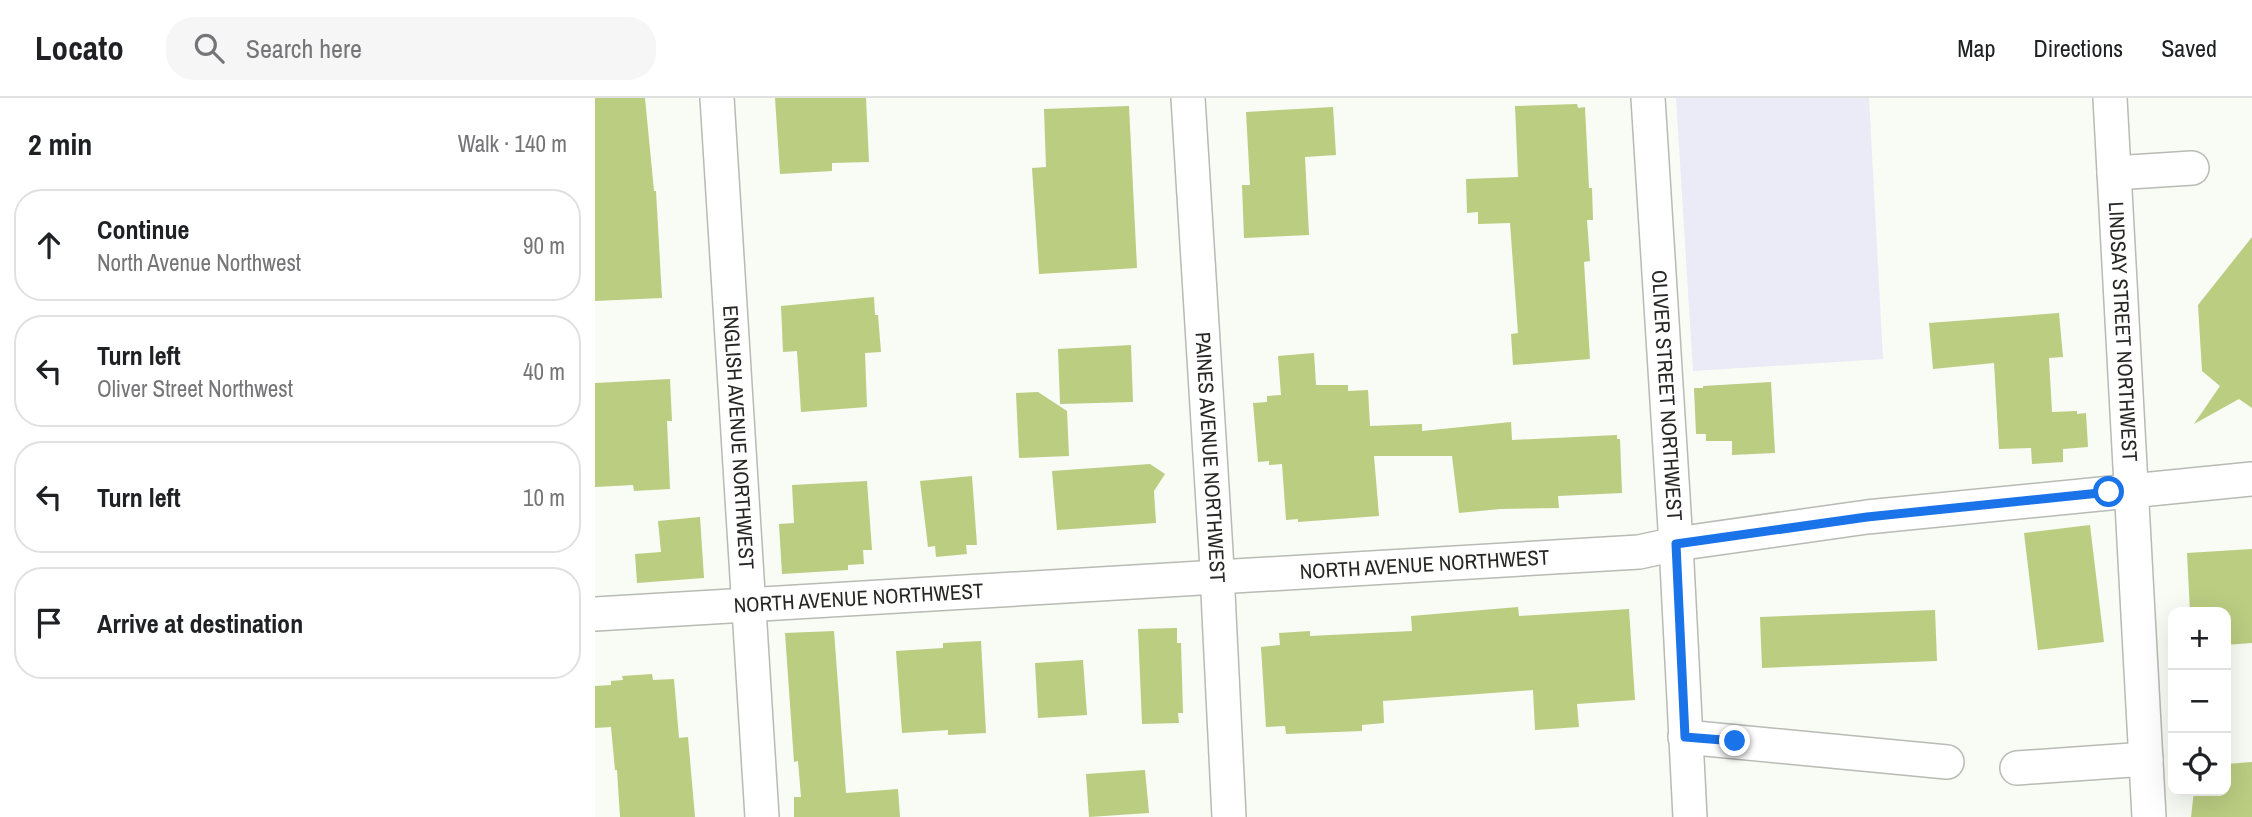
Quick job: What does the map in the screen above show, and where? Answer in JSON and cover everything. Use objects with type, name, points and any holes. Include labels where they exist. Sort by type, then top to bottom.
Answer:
[{"type":"street","name":"ENGLISH AVENUE NORTHWEST","points":[[717,98],[762,817]]},
{"type":"street","name":"PAINES AVENUE NORTHWEST","points":[[1188,98],[1229,817]]},
{"type":"street","name":"OLIVER STREET NORTHWEST","points":[[1648,98],[1690,817]]},
{"type":"street","name":"LINDSAY STREET NORTHWEST","points":[[2110,98],[2149,817]]},
{"type":"street","points":[[2115,173],[2192,168]]},
{"type":"street","name":"NORTH AVENUE NORTHWEST","points":[[595,614],[1639,552],[1676,544],[1867,517],[2252,479]]},
{"type":"street","points":[[1685,737],[1947,762]]},
{"type":"street","points":[[2017,768],[2146,759]]},
{"type":"shaded area","points":[[1676,98],[1869,98],[1883,359],[1693,371]]},
{"type":"building","points":[[595,98],[645,98],[656,191],[662,298],[595,301]]},
{"type":"building","points":[[775,98],[866,98],[869,162],[832,163],[832,171],[780,174]]},
{"type":"building","points":[[1577,104],[1578,108],[1585,107],[1589,188],[1592,188],[1593,220],[1587,220],[1590,261],[1584,262],[1590,359],[1513,365],[1511,334],[1518,333],[1510,223],[1478,224],[1478,212],[1467,213],[1466,179],[1518,177],[1515,106]]},
{"type":"building","points":[[1129,106],[1137,268],[1039,274],[1032,168],[1046,167],[1044,109]]},
{"type":"building","points":[[1333,107],[1336,155],[1305,157],[1309,235],[1244,238],[1242,185],[1250,185],[1246,112]]},
{"type":"building","points":[[2252,237],[2252,408],[2239,399],[2194,424],[2220,386],[2202,371],[2198,305]]},
{"type":"building","points":[[874,297],[881,352],[865,353],[867,407],[801,412],[797,351],[783,352],[781,306]]},
{"type":"building","points":[[2059,313],[2063,357],[2049,358],[2052,412],[2086,413],[2088,447],[2063,449],[2063,462],[2032,464],[2031,448],[1999,449],[1994,363],[1933,369],[1929,323]]},
{"type":"building","points":[[1131,345],[1133,402],[1060,404],[1058,349]]},
{"type":"building","points":[[1314,353],[1316,385],[1348,385],[1348,391],[1368,390],[1370,426],[1422,424],[1422,431],[1511,422],[1512,440],[1617,435],[1617,439],[1620,439],[1622,493],[1558,496],[1559,508],[1459,513],[1452,456],[1374,456],[1379,516],[1298,522],[1298,519],[1286,520],[1282,464],[1258,462],[1253,403],[1267,402],[1267,396],[1281,395],[1278,356]]},
{"type":"building","points":[[670,379],[672,421],[667,421],[670,489],[634,491],[633,485],[595,487],[595,383]]},
{"type":"building","points":[[1771,382],[1775,453],[1732,455],[1732,441],[1706,441],[1706,434],[1696,434],[1694,388]]},
{"type":"building","points":[[1038,392],[1067,411],[1069,456],[1019,458],[1016,393]]},
{"type":"building","points":[[1150,464],[1165,474],[1154,491],[1156,523],[1057,530],[1052,471]]},
{"type":"building","points":[[972,476],[977,545],[966,545],[967,554],[936,557],[935,546],[928,547],[920,481]]},
{"type":"building","points":[[867,481],[872,550],[863,550],[864,564],[848,565],[848,570],[782,574],[779,524],[794,523],[792,485]]},
{"type":"building","points":[[700,517],[704,578],[637,583],[635,554],[661,552],[658,521]]},
{"type":"building","points":[[2090,525],[2104,642],[2038,650],[2024,533]]},
{"type":"building","points":[[2252,549],[2252,643],[2231,645],[2231,607],[2190,607],[2187,553]]},
{"type":"building","points":[[1518,607],[1519,616],[1629,609],[1635,700],[1577,704],[1579,727],[1535,730],[1533,690],[1383,701],[1384,723],[1362,725],[1362,731],[1286,734],[1285,726],[1266,727],[1261,647],[1280,645],[1279,633],[1310,631],[1310,636],[1412,631],[1411,616]]},
{"type":"building","points":[[1935,610],[1937,661],[1762,668],[1760,617]]},
{"type":"building","points":[[1177,628],[1177,643],[1181,643],[1183,713],[1178,713],[1179,723],[1142,724],[1138,629]]},
{"type":"building","points":[[834,631],[846,793],[898,789],[900,817],[794,817],[794,797],[801,797],[798,761],[794,762],[785,633]]},
{"type":"building","points":[[981,641],[986,733],[948,735],[948,730],[902,733],[896,651],[943,648],[943,643]]},
{"type":"building","points":[[1083,660],[1087,715],[1038,718],[1035,663]]},
{"type":"building","points":[[652,674],[653,680],[674,679],[679,738],[688,737],[695,817],[620,817],[611,727],[595,728],[595,686],[611,685],[611,681],[623,680],[622,676]]},
{"type":"building","points":[[2252,762],[2252,817],[2191,817],[2193,796],[2231,796],[2231,764]]},
{"type":"building","points":[[1145,770],[1149,813],[1089,817],[1086,774]]},
{"type":"route","points":[[1735,741],[1685,737],[1676,544],[1867,517],[2109,492]]}]
